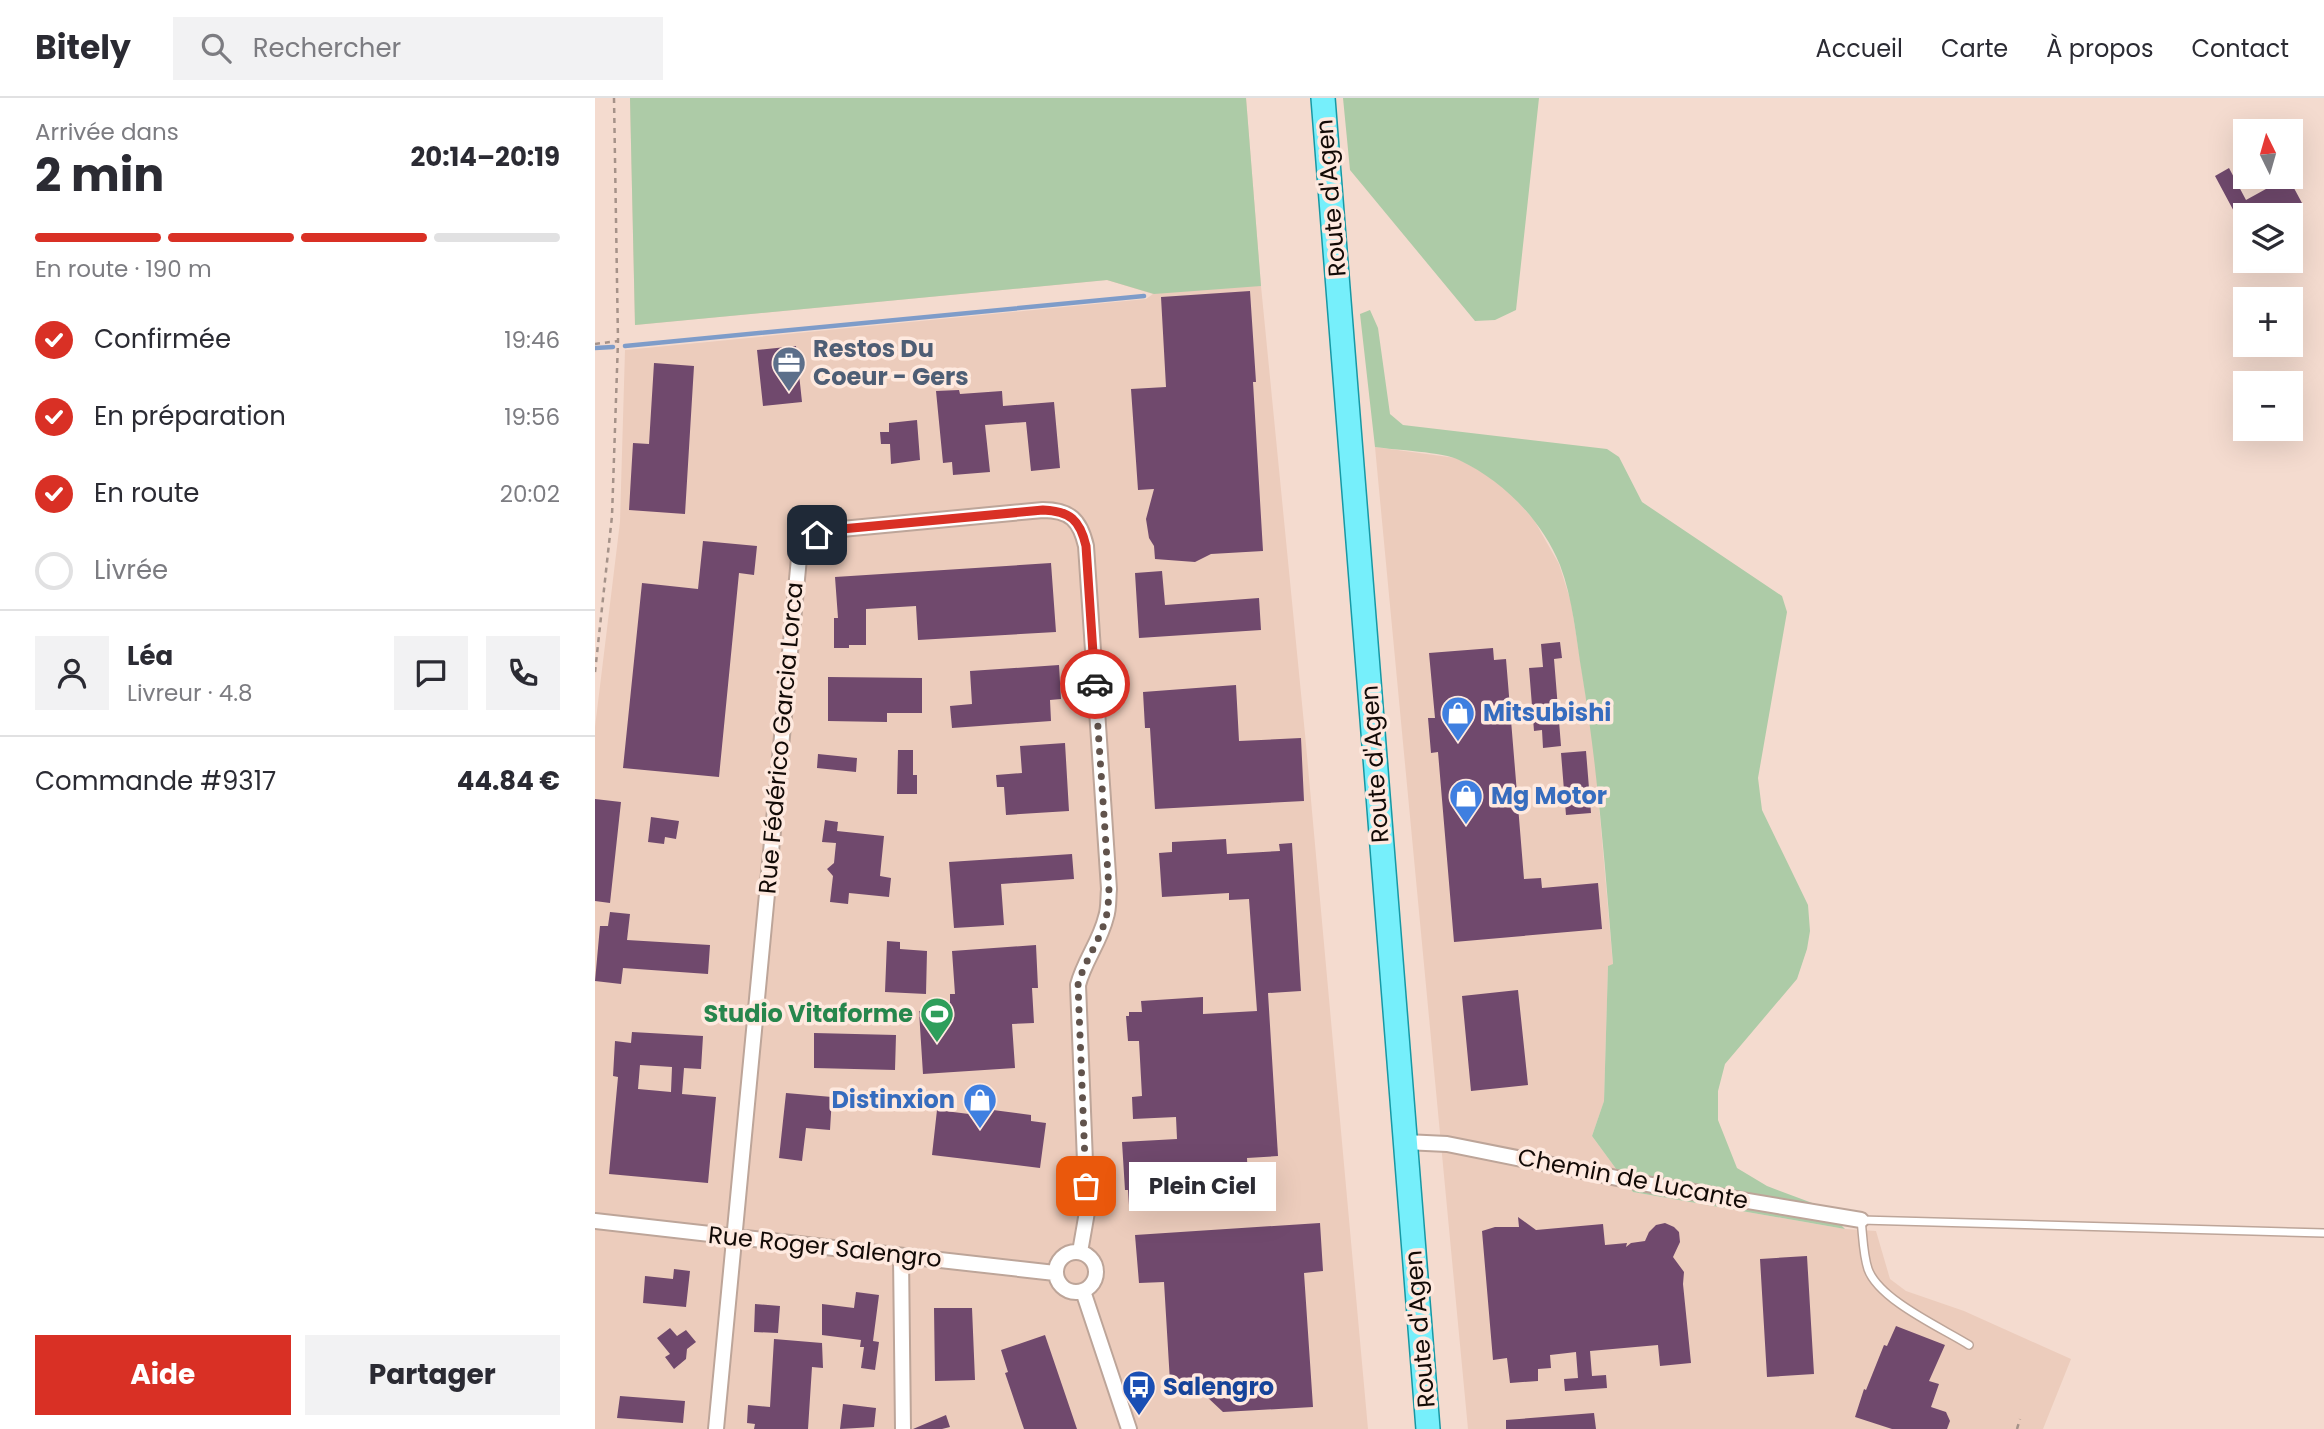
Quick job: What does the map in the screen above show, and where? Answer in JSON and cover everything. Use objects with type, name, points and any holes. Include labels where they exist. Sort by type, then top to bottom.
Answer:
[{"type":"main road","name":"Route d'Agen","points":[[1323,98],[1428,1429]]},
{"type":"street","name":"Rue Fédérico Garcia Lorca","points":[[716,1429],[799,558],[808,542],[831,530],[1059,510],[1072,517],[1083,530],[1109,889],[1107,917],[1081,969],[1078,985],[1087,1212],[1080,1252]]},
{"type":"street","name":"Chemin de Lucante","points":[[1405,1142],[1447,1144],[1652,1185],[1861,1220]]},
{"type":"street","name":"Rue Roger Salengro","points":[[595,1222],[1055,1273]]},
{"type":"street","points":[[1073,1251],[1080,1252],[1091,1258],[1096,1270],[1093,1282],[1083,1291],[1077,1292],[1065,1289],[1056,1279],[1055,1273],[1062,1256],[1073,1251]]},
{"type":"street","points":[[901,1256],[903,1429]]},
{"type":"street","points":[[1083,1291],[1129,1429]]},
{"type":"lane","points":[[1969,1345],[1903,1305],[1874,1281],[1868,1269],[1861,1220],[2324,1233]]},
{"type":"path","points":[[595,672],[612,516],[618,341],[614,98]]},
{"type":"path","points":[[595,344],[618,341]]},
{"type":"path","points":[[2017,1429],[2020,1419]]},
{"type":"shaded area","points":[[630,98],[1246,98],[1261,286],[1368,1429],[595,1429],[595,727],[620,522],[625,350],[1146,299],[1153,294],[1107,280],[635,325]]},
{"type":"shaded area","points":[[1375,447],[1456,458],[1484,473],[1510,493],[1534,520],[1559,564],[1571,602],[1594,748],[1613,965],[1608,966],[1604,1101],[1592,1136],[1633,1192],[1845,1229],[1876,1231],[1890,1279],[1906,1291],[1964,1311],[2071,1359],[2043,1429],[1468,1429]]},
{"type":"green space","points":[[630,98],[1246,98],[1261,286],[1154,294],[1107,280],[635,325]]},
{"type":"green space","points":[[1343,98],[1539,98],[1516,310],[1495,320],[1475,321],[1350,170]]},
{"type":"green space","points":[[1370,310],[1378,328],[1390,414],[1403,425],[1607,449],[1619,457],[1642,502],[1782,596],[1787,612],[1758,778],[1762,810],[1808,905],[1810,931],[1797,979],[1725,1064],[1718,1091],[1718,1120],[1737,1168],[1767,1186],[1823,1207],[1845,1229],[1633,1192],[1592,1136],[1604,1101],[1608,966],[1613,964],[1601,819],[1568,591],[1560,565],[1542,532],[1519,503],[1491,479],[1452,457],[1375,447],[1360,314]]},
{"type":"building","points":[[2229,168],[2233,176],[2233,189],[2240,189],[2246,200],[2266,189],[2294,189],[2302,203],[2233,203],[2233,210],[2215,176]]},
{"type":"building","points":[[1250,291],[1263,551],[1211,554],[1195,562],[1155,559],[1146,519],[1154,489],[1138,490],[1131,389],[1166,387],[1161,297]]},
{"type":"building","points":[[796,346],[802,402],[763,406],[757,350]]},
{"type":"building","points":[[654,363],[694,366],[685,514],[629,510],[633,443],[649,444]]},
{"type":"building","points":[[959,390],[960,394],[1002,391],[1003,406],[1054,402],[1060,468],[1031,471],[1026,422],[985,425],[990,472],[953,475],[952,462],[943,463],[936,391]]},
{"type":"building","points":[[917,420],[920,460],[891,464],[890,444],[881,444],[880,432],[889,432],[889,423]]},
{"type":"building","points":[[703,541],[757,546],[754,575],[739,573],[719,777],[623,768],[642,583],[698,589]]},
{"type":"building","points":[[1051,563],[1056,632],[918,640],[916,606],[866,609],[866,645],[834,648],[834,618],[838,618],[835,577]]},
{"type":"building","points":[[1162,571],[1165,605],[1259,598],[1261,630],[1139,638],[1135,573]]},
{"type":"building","points":[[1560,642],[1562,658],[1554,659],[1561,746],[1543,748],[1542,730],[1534,731],[1529,668],[1543,667],[1541,644]]},
{"type":"building","points":[[1493,648],[1494,660],[1506,659],[1524,879],[1541,878],[1542,888],[1598,883],[1602,929],[1454,942],[1438,752],[1431,753],[1428,718],[1435,718],[1429,653]]},
{"type":"building","points":[[1059,665],[1061,699],[1050,700],[1051,721],[952,728],[950,706],[972,704],[970,671]]},
{"type":"building","points":[[828,677],[922,678],[922,713],[887,713],[887,722],[828,721]]},
{"type":"building","points":[[1236,685],[1239,741],[1301,738],[1304,801],[1155,809],[1150,728],[1145,728],[1143,692]]},
{"type":"building","points":[[1065,743],[1069,811],[1006,815],[1004,787],[997,787],[996,775],[1022,773],[1020,746]]},
{"type":"building","points":[[898,750],[913,750],[913,775],[917,775],[917,794],[897,794]]},
{"type":"building","points":[[1586,751],[1591,813],[1566,815],[1561,753]]},
{"type":"building","points":[[818,754],[857,758],[856,772],[817,768]]},
{"type":"building","points":[[595,799],[621,802],[610,903],[595,901]]},
{"type":"building","points":[[651,817],[679,821],[676,839],[665,837],[664,844],[648,842]]},
{"type":"building","points":[[825,820],[838,822],[837,831],[884,836],[880,876],[891,878],[889,897],[849,893],[848,904],[830,902],[833,876],[827,869],[834,863],[836,843],[822,842]]},
{"type":"building","points":[[1226,839],[1227,854],[1280,851],[1279,844],[1292,843],[1301,991],[1268,993],[1278,1156],[1247,1158],[1249,1198],[1129,1205],[1128,1190],[1125,1190],[1122,1142],[1177,1139],[1176,1117],[1133,1119],[1132,1097],[1142,1096],[1139,1041],[1128,1041],[1126,1016],[1129,1016],[1129,1012],[1142,1012],[1141,1001],[1203,997],[1203,1014],[1257,1011],[1249,899],[1229,900],[1229,893],[1162,897],[1159,853],[1172,852],[1172,842]]},
{"type":"building","points":[[1072,854],[1074,879],[1001,884],[1004,925],[954,928],[949,862]]},
{"type":"building","points":[[610,912],[630,914],[627,940],[710,945],[708,974],[623,968],[621,984],[595,981],[600,926],[608,926]]},
{"type":"building","points":[[887,941],[900,942],[900,949],[927,951],[926,994],[885,992]]},
{"type":"building","points":[[1036,945],[1038,988],[1032,988],[1034,1023],[1012,1024],[1015,1068],[923,1074],[919,1011],[945,1010],[950,1002],[950,994],[955,994],[952,951]]},
{"type":"building","points":[[1518,990],[1528,1085],[1471,1091],[1462,996]]},
{"type":"building","points":[[632,1032],[703,1036],[701,1069],[684,1068],[682,1094],[716,1097],[708,1183],[609,1174],[618,1077],[613,1076],[615,1041],[631,1043]],"holes":[[[640,1065],[672,1067],[671,1092],[638,1089]]]},
{"type":"building","points":[[814,1033],[896,1035],[895,1070],[814,1068]]},
{"type":"building","points":[[786,1093],[832,1097],[830,1130],[806,1128],[802,1161],[779,1158]]},
{"type":"building","points":[[970,1107],[1031,1115],[1031,1121],[1046,1123],[1040,1168],[932,1155],[937,1110],[969,1114]]},
{"type":"building","points":[[1518,1217],[1536,1230],[1603,1224],[1605,1245],[1627,1243],[1626,1247],[1631,1243],[1645,1241],[1656,1225],[1665,1223],[1674,1227],[1679,1232],[1680,1242],[1673,1257],[1684,1272],[1691,1363],[1660,1366],[1658,1345],[1590,1351],[1592,1376],[1606,1375],[1607,1388],[1565,1391],[1564,1379],[1578,1378],[1576,1352],[1550,1355],[1551,1368],[1538,1369],[1538,1381],[1510,1383],[1507,1358],[1493,1360],[1482,1231],[1495,1227],[1519,1227]]},
{"type":"building","points":[[1320,1223],[1323,1271],[1304,1273],[1313,1407],[1223,1412],[1206,1396],[1205,1380],[1170,1382],[1164,1282],[1139,1283],[1135,1235]]},
{"type":"building","points":[[1807,1256],[1814,1374],[1767,1377],[1760,1259]]},
{"type":"building","points":[[674,1269],[690,1271],[686,1307],[643,1303],[645,1276],[673,1279]]},
{"type":"building","points":[[856,1292],[879,1295],[873,1341],[879,1342],[875,1370],[861,1368],[864,1347],[860,1347],[861,1340],[822,1335],[822,1304],[854,1308]]},
{"type":"building","points":[[755,1304],[780,1306],[778,1333],[754,1332]]},
{"type":"building","points":[[934,1308],[972,1308],[975,1380],[935,1381]]},
{"type":"building","points":[[1896,1326],[1945,1345],[1929,1381],[1939,1384],[1931,1407],[1946,1412],[1950,1421],[1947,1429],[1892,1429],[1855,1417],[1864,1389],[1866,1390],[1884,1345],[1887,1346]]},
{"type":"building","points":[[670,1328],[677,1336],[686,1330],[696,1342],[687,1349],[686,1359],[674,1369],[665,1357],[670,1354],[657,1338]]},
{"type":"building","points":[[1045,1335],[1077,1429],[1024,1429],[1005,1373],[1008,1372],[1001,1350]]},
{"type":"building","points":[[774,1339],[822,1343],[823,1368],[812,1367],[808,1429],[754,1429],[755,1424],[747,1423],[748,1405],[770,1407]]},
{"type":"building","points":[[620,1396],[685,1401],[683,1423],[617,1418]]},
{"type":"building","points":[[843,1404],[876,1408],[874,1427],[840,1429]]},
{"type":"building","points":[[1594,1413],[1596,1429],[1506,1429],[1506,1420]]},
{"type":"building","points":[[946,1415],[950,1427],[913,1429]]},
{"type":"waterway","points":[[625,346],[1144,296]]},
{"type":"waterway","points":[[595,348],[613,347]]},
{"type":"way so far","points":[[1086,1186],[1077,997],[1081,969],[1107,917],[1109,889],[1095,684]]},
{"type":"place","name":"Restos Du Coeur - Gers","points":[[789,393]]},
{"type":"place","name":"Mitsubishi","points":[[1458,743]]},
{"type":"place","name":"Mg Motor","points":[[1466,826]]},
{"type":"place","name":"Studio Vitaforme","points":[[937,1044]]},
{"type":"place","name":"Distinxion","points":[[980,1130]]},
{"type":"place","name":"Plein Ciel","points":[[1086,1186]]},
{"type":"place","name":"Salengro","points":[[1139,1417]]},
{"type":"route","points":[[817,535],[831,530],[1059,510],[1072,517],[1083,530],[1095,684]]}]
